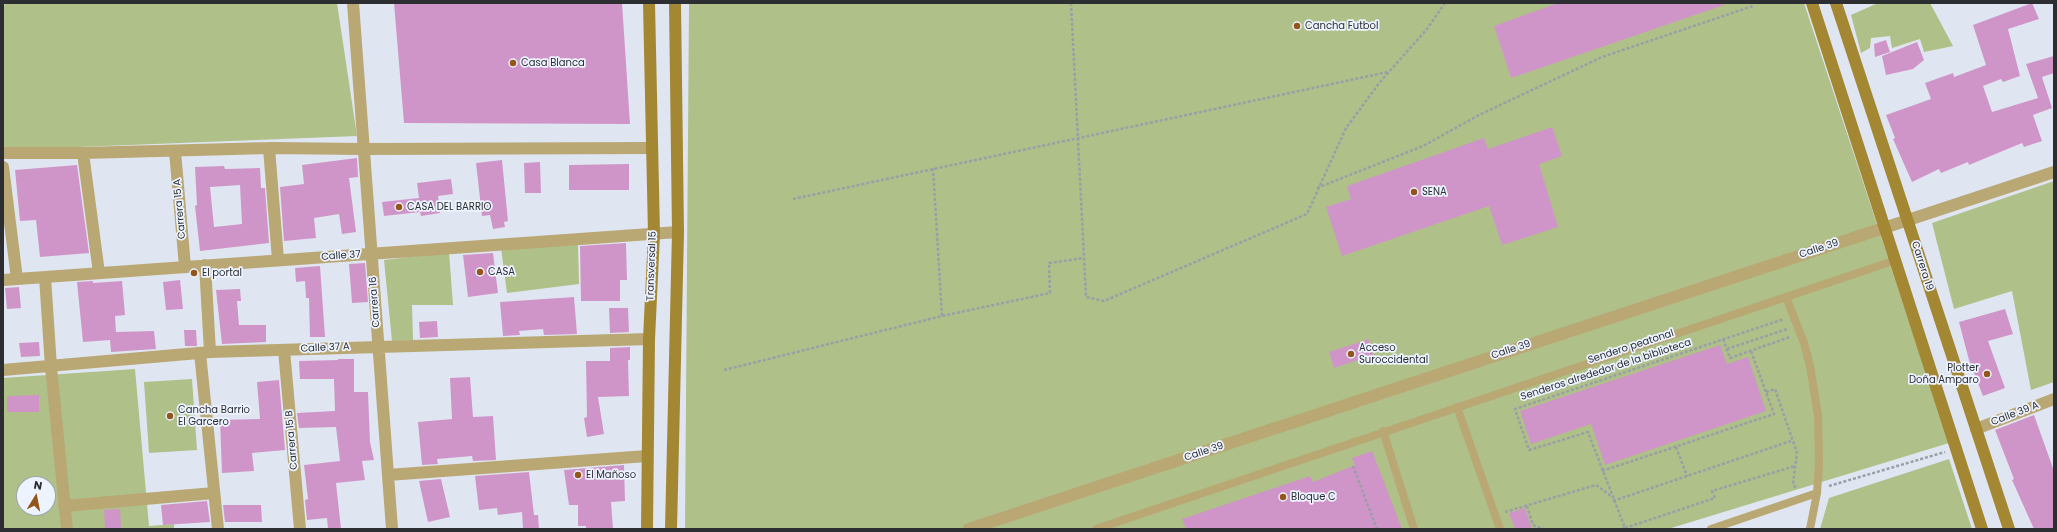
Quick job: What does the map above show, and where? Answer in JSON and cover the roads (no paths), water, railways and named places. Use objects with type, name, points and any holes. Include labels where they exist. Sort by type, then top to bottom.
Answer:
[{"type":"main road","name":"Transversal 15","points":[[647,529],[648,339],[654,234],[649,3]]},
{"type":"main road","points":[[671,529],[678,232],[675,3]]},
{"type":"main road","points":[[1812,3],[1982,529]]},
{"type":"main road","name":"Carrera 19","points":[[1836,3],[2009,529]]},
{"type":"street","name":"Carrera 16","points":[[352,3],[392,529]]},
{"type":"street","points":[[269,148],[278,260]]},
{"type":"street","points":[[3,153],[83,153],[269,148],[652,148]]},
{"type":"street","name":"Carrera 15 A","points":[[175,151],[185,267]]},
{"type":"street","points":[[83,153],[99,273]]},
{"type":"street","points":[[3,167],[17,279]]},
{"type":"street","name":"Calle 39","points":[[969,529],[2054,172]]},
{"type":"street","name":"Calle 37","points":[[3,280],[678,232]]},
{"type":"street","points":[[205,265],[205,352],[214,493],[218,529]]},
{"type":"street","points":[[44,277],[51,367],[67,529]]},
{"type":"street","name":"Calle 37 A","points":[[3,370],[51,367],[205,352],[648,339]]},
{"type":"street","name":"Carrera 15 B","points":[[284,350],[300,529]]},
{"type":"street","name":"Calle 39 A","points":[[1976,428],[2054,399]]},
{"type":"street","points":[[388,475],[647,456]]},
{"type":"street","points":[[64,506],[214,493]]},
{"type":"lane","points":[[1096,529],[1383,431],[1896,260]]},
{"type":"lane","points":[[1786,297],[1804,343],[1815,391],[1820,440],[1817,491],[1810,529]]},
{"type":"lane","points":[[1457,407],[1500,529]]},
{"type":"lane","points":[[1383,431],[1414,529]]},
{"type":"lane","points":[[1711,529],[1803,498],[1817,491]]},
{"type":"place","name":"Cancha Futbol","points":[[1297,26]]},
{"type":"place","name":"Casa Blanca","points":[[513,63]]},
{"type":"place","name":"SENA","points":[[1414,192]]},
{"type":"place","name":"CASA DEL BARRIO","points":[[399,207]]},
{"type":"place","name":"CASA","points":[[480,272]]},
{"type":"place","name":"El portal","points":[[194,273]]},
{"type":"place","name":"Acceso Suroccidental","points":[[1351,354]]},
{"type":"place","name":"Plotter Doña Amparo","points":[[1987,374]]},
{"type":"place","name":"Cancha Barrio El Garcero","points":[[170,416]]},
{"type":"place","name":"El Mañoso","points":[[578,475]]},
{"type":"place","name":"Bloque C","points":[[1283,497]]}]
